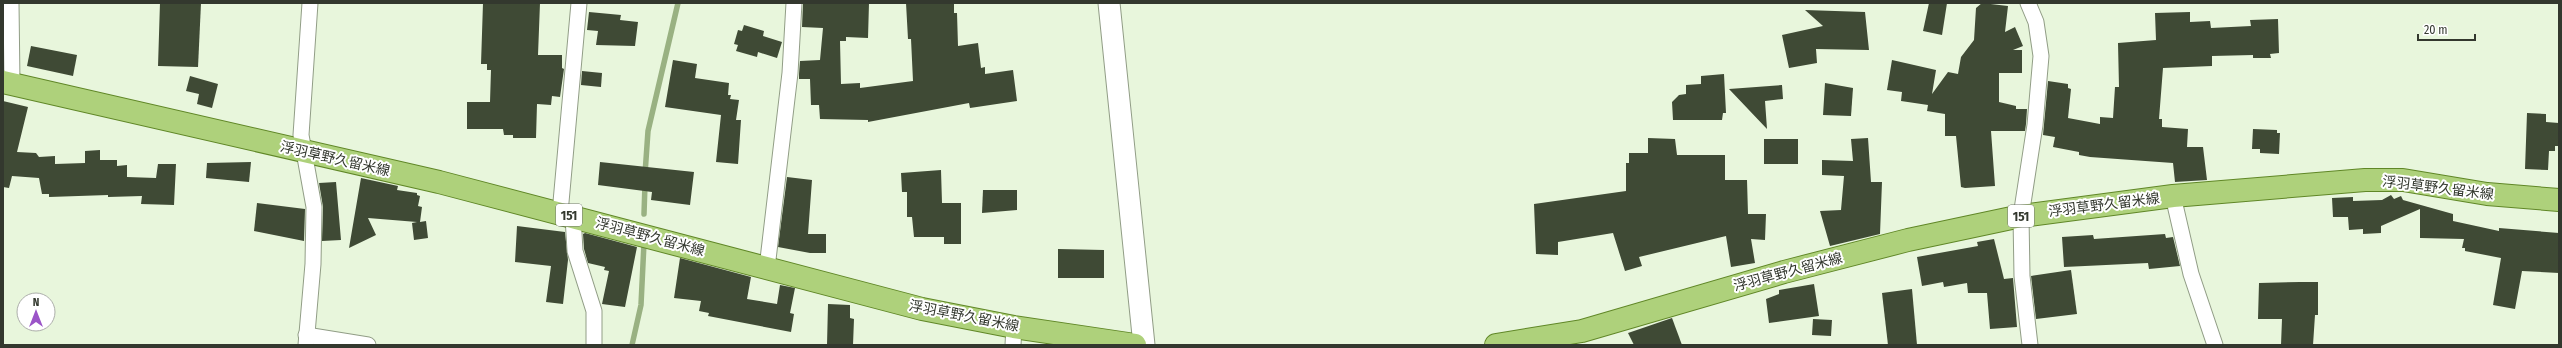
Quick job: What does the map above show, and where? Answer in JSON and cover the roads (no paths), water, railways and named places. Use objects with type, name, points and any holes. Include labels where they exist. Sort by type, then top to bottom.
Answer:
[{"type":"main road","name":"浮羽草野久留米線","points":[[8,82],[439,182],[922,309],[1014,336],[1135,345]]},
{"type":"main road","name":"浮羽草野久留米線","points":[[1496,345],[1577,338],[1784,272],[1908,240],[2021,216],[2173,196],[2365,180],[2403,180],[2487,194],[2559,200]]},
{"type":"street","points":[[8,82],[11,3]]},
{"type":"street","points":[[310,3],[301,135],[314,207],[312,264],[306,340],[368,345]]},
{"type":"street","points":[[579,3],[567,215],[575,251],[594,311],[594,345]]},
{"type":"street","points":[[767,268],[790,73],[794,3]]},
{"type":"street","points":[[1109,3],[1144,345]]},
{"type":"street","points":[[2028,3],[2036,22],[2041,56],[2035,125],[2021,216],[2022,276],[2030,345]]},
{"type":"street","points":[[2173,196],[2191,274],[2216,345]]},
{"type":"waterway","points":[[645,174],[648,131],[678,3]]},
{"type":"waterway","points":[[644,214],[645,184]]},
{"type":"waterway","points":[[632,345],[641,305],[644,243]]}]
